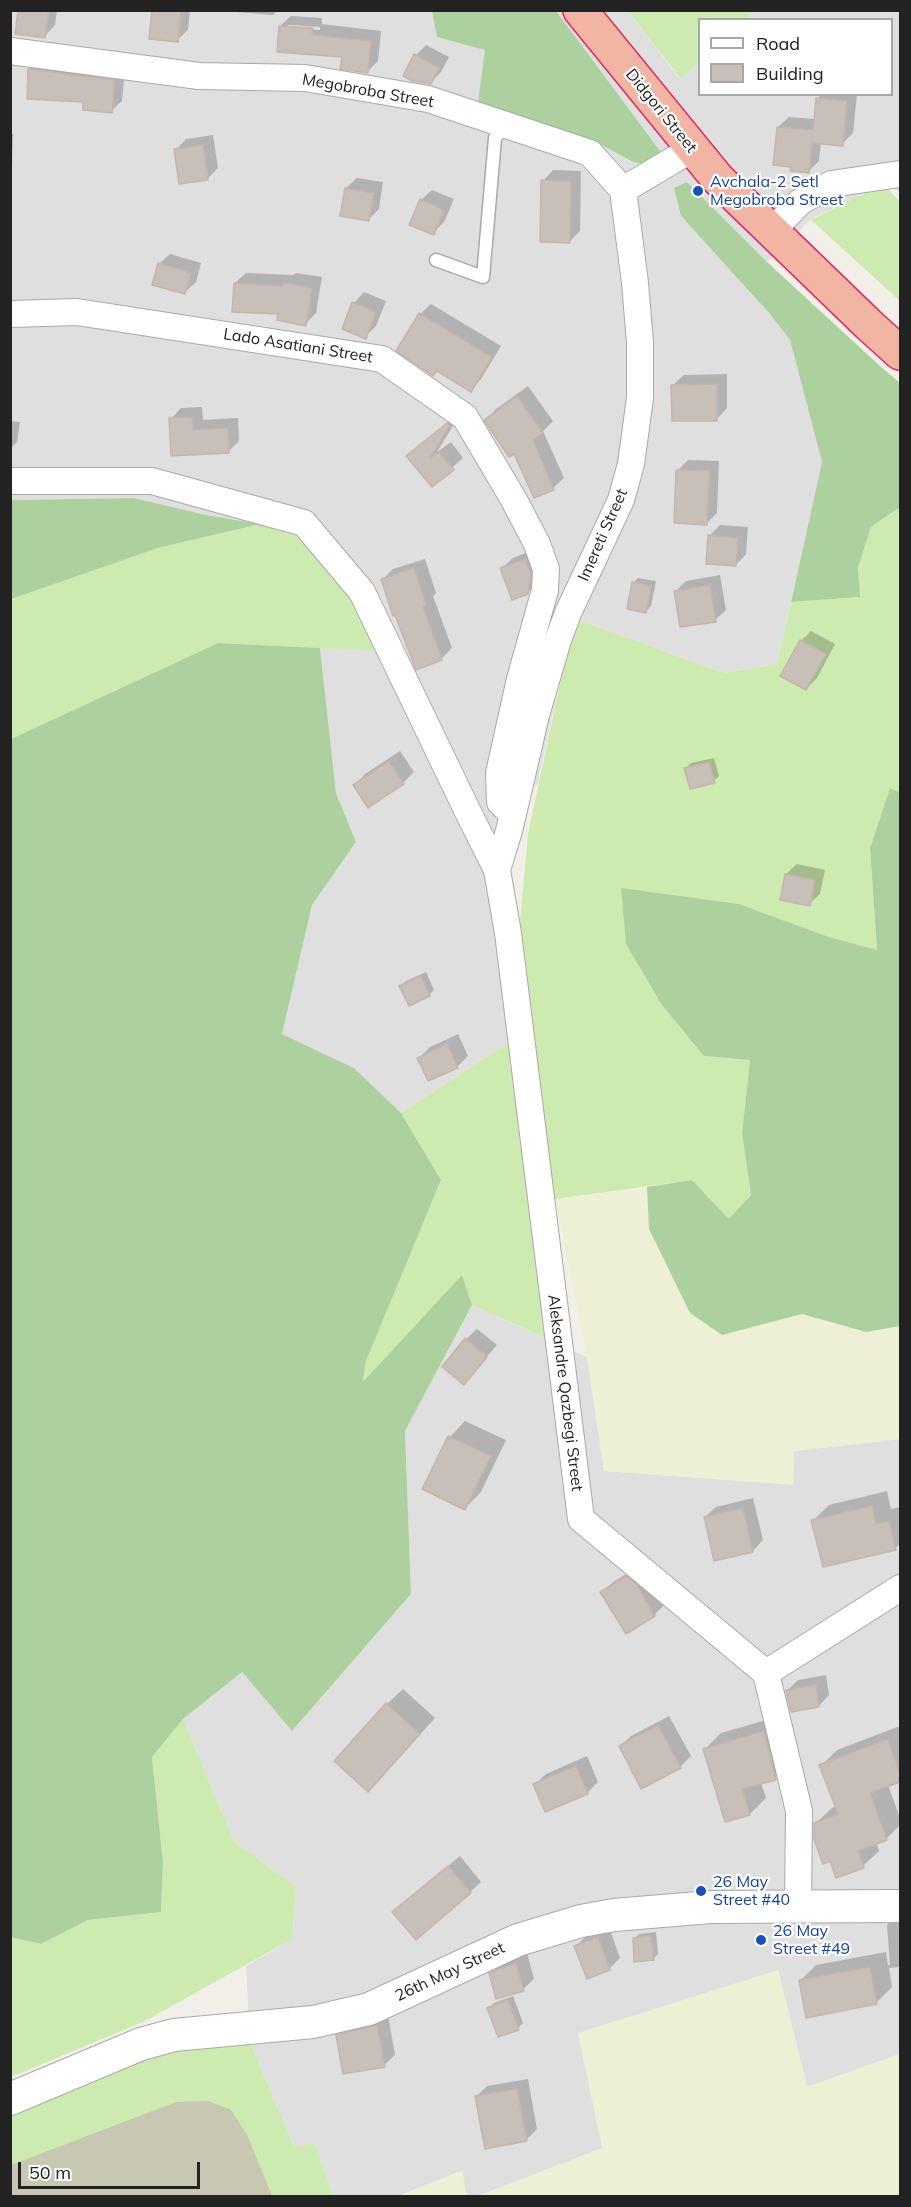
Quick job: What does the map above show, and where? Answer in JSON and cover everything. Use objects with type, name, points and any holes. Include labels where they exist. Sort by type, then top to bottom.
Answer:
[{"type":"highway","name":"Didgori Street","points":[[580,10],[717,178],[900,353]]},
{"type":"street","name":"Megobroba Street","points":[[10,51],[200,76],[305,78],[428,99],[590,153],[623,190]]},
{"type":"street","points":[[623,190],[692,149]]},
{"type":"street","points":[[771,232],[800,202],[831,184],[900,174]]},
{"type":"street","name":"Imereti Street","points":[[498,870],[536,715],[558,640],[568,613],[621,500],[631,464],[640,398],[640,343],[623,190]]},
{"type":"street","name":"Lado Asatiani Street","points":[[10,314],[77,312],[382,359],[465,417],[514,500],[537,544],[546,569],[545,590],[520,679],[499,773],[500,802],[512,814]]},
{"type":"street","points":[[10,481],[152,481],[304,523],[362,592],[498,870]]},
{"type":"street","name":"Aleksandre Qazbegi Street","points":[[498,870],[508,933],[581,1519],[766,1673]]},
{"type":"street","points":[[798,1908],[799,1811],[766,1673],[900,1588]]},
{"type":"street","name":"26th May Street","points":[[10,2099],[141,2044],[174,2035],[313,2022],[369,2008],[518,1940],[581,1921],[614,1915],[710,1907],[900,1906]]},
{"type":"lane","points":[[436,260],[483,277],[495,138],[506,125]]},
{"type":"shaded area","points":[[10,11],[432,11],[437,37],[485,49],[598,143],[633,162],[665,158],[556,11],[628,11],[680,79],[698,63],[698,96],[893,96],[893,18],[747,18],[756,11],[900,11],[900,191],[883,185],[811,219],[767,262],[687,182],[681,216],[769,313],[790,340],[822,462],[777,664],[724,673],[574,618],[537,785],[498,781],[495,934],[509,1042],[401,1113],[354,1068],[282,1034],[312,905],[356,842],[336,793],[320,648],[377,650],[303,539],[260,524],[206,515],[134,498],[11,500]]},
{"type":"shaded area","points":[[647,1187],[649,1229],[690,1313],[722,1335],[802,1314],[866,1332],[900,1326],[900,1439],[794,1451],[793,1485],[604,1471],[587,1357],[555,1199]]},
{"type":"shaded area","points":[[472,1305],[587,1357],[604,1471],[793,1484],[794,1451],[900,1439],[900,2054],[807,2087],[778,1970],[603,2149],[478,2196],[467,2196],[461,2171],[399,2196],[333,2196],[315,2144],[294,2147],[250,2042],[246,1966],[292,1939],[296,1887],[234,1841],[183,1719],[242,1672],[292,1731],[411,1594],[405,1431]]},
{"type":"shaded area","points":[[778,1970],[807,2087],[900,2054],[900,2196],[478,2196],[602,2148],[578,2033]]},
{"type":"shaded area","points":[[198,2087],[241,2097],[287,2196],[11,2196],[11,2153]]},
{"type":"shaded area","points":[[462,2171],[467,2196],[399,2196]]},
{"type":"green space","points":[[432,11],[556,11],[666,159],[653,165],[633,162],[598,143],[478,103],[485,50],[437,37]]},
{"type":"green space","points":[[628,11],[756,11],[747,18],[698,18],[698,63],[681,79]]},
{"type":"green space","points":[[687,182],[767,262],[900,383],[900,507],[871,527],[858,568],[860,597],[791,602],[822,462],[790,340],[769,313],[681,216],[674,188]]},
{"type":"green space","points":[[883,184],[900,202],[900,301],[811,220]]},
{"type":"green space","points":[[134,498],[206,515],[260,524],[158,548],[11,599],[11,500]]},
{"type":"green space","points":[[900,507],[900,793],[890,789],[870,848],[877,950],[829,937],[739,904],[621,889],[704,1056],[750,1060],[742,1133],[751,1195],[729,1220],[692,1180],[555,1199],[532,1194],[548,1339],[472,1305],[462,1276],[363,1384],[366,1361],[441,1180],[401,1113],[509,1042],[528,834],[574,618],[724,673],[777,664],[791,602],[859,597],[858,568],[871,527]]},
{"type":"green space","points":[[260,524],[303,539],[352,597],[378,651],[218,643],[11,739],[10,599],[158,548]]},
{"type":"green space","points":[[218,643],[320,648],[336,793],[356,842],[312,905],[282,1034],[354,1068],[401,1113],[441,1180],[366,1361],[363,1382],[462,1275],[472,1305],[405,1431],[411,1594],[292,1731],[242,1672],[183,1719],[152,1757],[163,1862],[161,1912],[88,1920],[41,1944],[10,1937],[11,739]]},
{"type":"green space","points":[[890,788],[900,793],[900,1326],[866,1332],[802,1314],[722,1335],[690,1313],[649,1229],[647,1187],[692,1180],[729,1219],[751,1195],[742,1133],[750,1060],[704,1056],[662,1005],[626,944],[621,888],[739,904],[829,937],[877,950],[870,848]]},
{"type":"green space","points":[[183,1719],[234,1841],[296,1887],[292,1939],[145,2021],[11,2077],[11,1937],[41,1944],[88,1920],[161,1912],[163,1862],[152,1757]]},
{"type":"green space","points":[[250,2042],[294,2147],[315,2143],[333,2196],[272,2196],[248,2137],[231,2110],[208,2101],[176,2102],[11,2165],[11,2115],[163,2052]]},
{"type":"building","points":[[18,10],[49,10],[45,38],[15,34]]},
{"type":"building","points":[[152,10],[181,10],[178,42],[149,39]]},
{"type":"building","points":[[279,26],[313,28],[312,35],[371,41],[368,73],[340,69],[342,57],[277,52]]},
{"type":"building","points":[[414,54],[439,68],[431,84],[413,81],[403,76]]},
{"type":"building","points":[[28,69],[115,80],[112,113],[83,110],[83,102],[27,99]]},
{"type":"building","points":[[816,98],[847,101],[843,146],[812,143],[809,173],[790,171],[791,167],[773,165],[777,127],[813,130]]},
{"type":"building","points":[[203,145],[208,180],[179,184],[174,149]]},
{"type":"building","points":[[541,180],[571,181],[570,243],[540,242]]},
{"type":"building","points":[[345,188],[374,193],[369,221],[340,216]]},
{"type":"building","points":[[420,199],[444,210],[434,235],[409,225]]},
{"type":"building","points":[[158,263],[191,273],[185,294],[152,285]]},
{"type":"building","points":[[234,283],[283,286],[284,283],[312,288],[306,326],[277,320],[278,314],[232,312]]},
{"type":"building","points":[[352,302],[376,312],[366,339],[342,329]]},
{"type":"building","points":[[419,313],[492,357],[471,392],[437,371],[433,376],[396,351]]},
{"type":"building","points":[[717,384],[717,421],[672,421],[671,385]]},
{"type":"building","points":[[517,396],[543,433],[533,440],[554,490],[534,498],[514,454],[509,457],[484,420]]},
{"type":"building","points":[[192,417],[193,430],[228,428],[229,453],[171,456],[169,418]]},
{"type":"building","points":[[447,423],[450,425],[430,458],[439,452],[454,470],[432,487],[406,456]]},
{"type":"building","points":[[676,470],[709,471],[707,525],[674,523]]},
{"type":"building","points":[[708,535],[738,538],[736,566],[706,564]]},
{"type":"building","points":[[525,559],[531,574],[528,594],[512,600],[500,568]]},
{"type":"building","points":[[414,568],[426,605],[423,606],[442,660],[416,670],[395,615],[393,616],[381,579]]},
{"type":"building","points":[[632,582],[651,586],[646,613],[627,609]]},
{"type":"building","points":[[710,585],[716,622],[680,627],[674,591]]},
{"type":"building","points":[[800,640],[826,654],[806,690],[780,676]]},
{"type":"building","points":[[389,761],[404,784],[368,808],[353,785]]},
{"type":"building","points":[[709,762],[715,783],[690,789],[684,768]]},
{"type":"building","points":[[785,874],[815,880],[810,906],[780,900]]},
{"type":"building","points":[[421,976],[430,996],[409,1006],[399,986]]},
{"type":"building","points":[[447,1044],[458,1068],[428,1081],[417,1058]]},
{"type":"building","points":[[465,1338],[487,1357],[464,1385],[442,1367]]},
{"type":"building","points":[[448,1436],[491,1456],[465,1510],[422,1489]]},
{"type":"building","points":[[872,1506],[876,1524],[889,1521],[896,1550],[823,1567],[811,1520]]},
{"type":"building","points":[[743,1508],[753,1552],[714,1561],[704,1517]]},
{"type":"building","points":[[627,1576],[636,1584],[655,1616],[626,1634],[600,1592]]},
{"type":"building","points":[[816,1685],[819,1707],[791,1712],[786,1690]]},
{"type":"building","points":[[386,1703],[420,1734],[368,1792],[334,1761]]},
{"type":"building","points":[[658,1725],[681,1768],[641,1789],[619,1746]]},
{"type":"building","points":[[764,1731],[776,1780],[742,1789],[750,1815],[725,1822],[703,1749]]},
{"type":"building","points":[[888,1739],[900,1774],[900,1782],[870,1793],[887,1840],[858,1851],[864,1868],[836,1878],[830,1861],[823,1864],[814,1839],[814,1823],[838,1814],[819,1765]]},
{"type":"building","points":[[576,1766],[588,1794],[545,1812],[533,1784]]},
{"type":"building","points":[[448,1866],[471,1893],[416,1940],[392,1912]]},
{"type":"building","points":[[651,1936],[654,1960],[634,1962],[633,1938]]},
{"type":"building","points":[[598,1937],[610,1970],[587,1979],[574,1946]]},
{"type":"building","points":[[516,1963],[524,1991],[496,1999],[489,1973]]},
{"type":"building","points":[[870,1967],[877,2004],[806,2018],[799,1980]]},
{"type":"building","points":[[508,2000],[519,2030],[498,2037],[487,2008]]},
{"type":"building","points":[[377,2025],[385,2067],[343,2074],[336,2035]]},
{"type":"building","points":[[517,2089],[527,2141],[485,2149],[475,2096]]},
{"type":"place","name":"Avchala-2 Setl Megobroba Street","points":[[698,191]]},
{"type":"place","name":"26 May Street #40","points":[[701,1891]]},
{"type":"place","name":"26 May Street #49","points":[[761,1940]]}]
